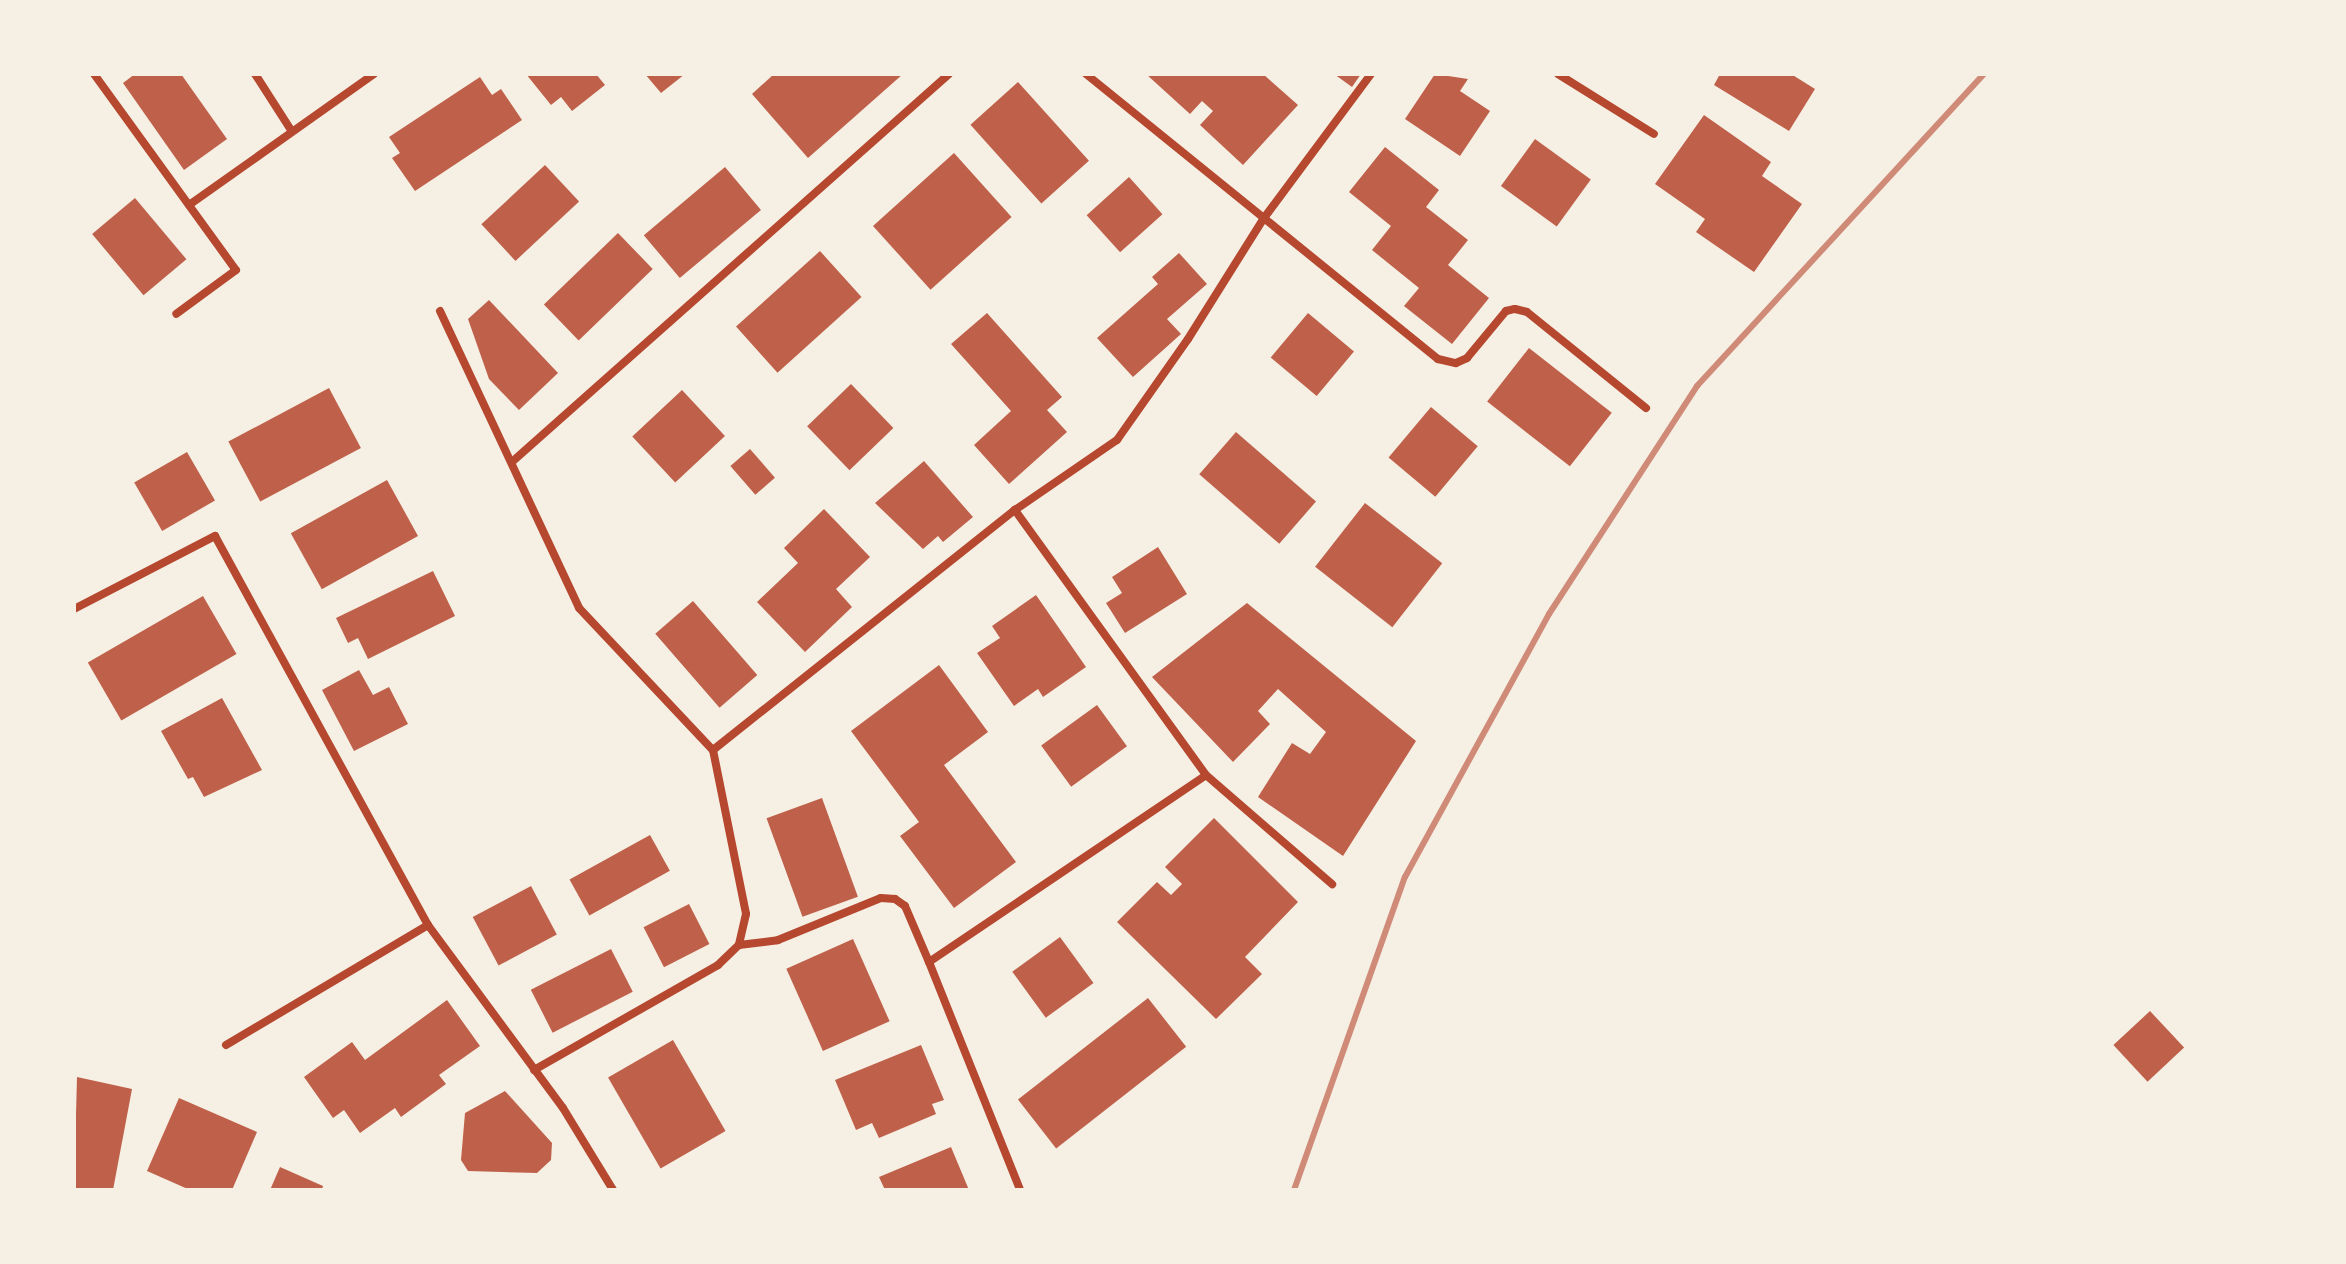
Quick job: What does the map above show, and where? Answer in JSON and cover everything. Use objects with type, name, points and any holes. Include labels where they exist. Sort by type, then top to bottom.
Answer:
[{"type":"street","points":[[94,74],[236,270],[176,314]]},
{"type":"street","points":[[255,74],[291,130]]},
{"type":"street","points":[[189,205],[374,74]]},
{"type":"street","points":[[513,461],[949,74]]},
{"type":"street","points":[[1086,74],[1446,363],[1467,358],[1506,311],[1515,309],[1527,312],[1646,408]]},
{"type":"street","points":[[713,750],[1015,510],[1093,459],[1136,417],[1264,218],[1371,74]]},
{"type":"street","points":[[1558,74],[1654,134]]},
{"type":"street","points":[[440,311],[513,461],[579,608],[713,750],[746,914],[739,945],[718,965],[534,1070]]},
{"type":"street","points":[[1015,510],[1206,775],[1332,884]]},
{"type":"street","points":[[74,609],[215,536],[428,925],[534,1070],[613,1190]]},
{"type":"street","points":[[929,962],[1206,775]]},
{"type":"street","points":[[739,945],[778,940],[888,897],[905,906],[1020,1190]]},
{"type":"street","points":[[226,1045],[428,925]]},
{"type":"building","points":[[135,74],[181,74],[227,139],[184,170],[123,83]]},
{"type":"building","points":[[526,74],[596,74],[605,85],[572,111],[561,97],[551,105]]},
{"type":"building","points":[[645,74],[685,74],[661,93]]},
{"type":"building","points":[[774,74],[903,74],[808,158],[752,94]]},
{"type":"building","points":[[1146,74],[1263,74],[1298,105],[1243,165],[1200,125],[1213,111],[1202,101],[1190,114]]},
{"type":"building","points":[[1334,74],[1361,74],[1352,87]]},
{"type":"building","points":[[1435,74],[1468,79],[1460,91],[1490,111],[1460,156],[1405,119]]},
{"type":"building","points":[[1720,74],[1791,74],[1815,89],[1789,131],[1714,85]]},
{"type":"building","points":[[480,77],[492,95],[501,89],[522,120],[415,191],[392,158],[400,153],[389,137]]},
{"type":"building","points":[[1018,82],[1089,161],[1041,204],[970,125]]},
{"type":"building","points":[[1704,115],[1771,162],[1762,176],[1802,204],[1754,272],[1696,232],[1705,219],[1655,184]]},
{"type":"building","points":[[1535,139],[1591,180],[1557,226],[1501,186]]},
{"type":"building","points":[[1385,147],[1439,190],[1426,207],[1468,240],[1448,265],[1489,298],[1452,344],[1404,306],[1419,288],[1372,250],[1391,226],[1349,192]]},
{"type":"building","points":[[954,153],[1012,217],[931,290],[873,226]]},
{"type":"building","points":[[545,165],[579,202],[515,261],[481,224]]},
{"type":"building","points":[[725,167],[761,210],[680,278],[644,235]]},
{"type":"building","points":[[1129,177],[1162,214],[1120,252],[1087,215]]},
{"type":"building","points":[[135,198],[186,259],[144,295],[92,234]]},
{"type":"building","points":[[618,233],[653,269],[579,341],[544,305]]},
{"type":"building","points":[[820,251],[861,297],[778,373],[736,327]]},
{"type":"building","points":[[1179,253],[1207,284],[1167,319],[1181,334],[1133,377],[1097,338],[1158,284],[1152,277]]},
{"type":"building","points":[[489,300],[558,373],[519,410],[489,379],[468,319]]},
{"type":"building","points":[[987,313],[1062,397],[1047,410],[1067,432],[1009,484],[974,445],[1011,411],[951,344]]},
{"type":"building","points":[[1308,313],[1354,352],[1317,396],[1271,357]]},
{"type":"building","points":[[1529,348],[1612,413],[1570,466],[1487,402]]},
{"type":"building","points":[[851,384],[893,428],[849,470],[807,426]]},
{"type":"building","points":[[329,388],[361,448],[260,502],[228,442]]},
{"type":"building","points":[[682,390],[725,436],[675,482],[632,436]]},
{"type":"building","points":[[1431,407],[1478,446],[1435,497],[1389,458]]},
{"type":"building","points":[[1236,432],[1316,502],[1279,544],[1199,474]]},
{"type":"building","points":[[750,449],[775,478],[755,495],[730,466]]},
{"type":"building","points":[[187,452],[215,500],[162,531],[134,482]]},
{"type":"building","points":[[924,461],[973,517],[943,542],[938,536],[923,549],[875,503]]},
{"type":"building","points":[[387,480],[418,536],[322,589],[291,533]]},
{"type":"building","points":[[1365,503],[1442,563],[1392,627],[1315,567]]},
{"type":"building","points":[[824,509],[870,557],[836,589],[852,607],[805,652],[757,602],[798,563],[784,548]]},
{"type":"building","points":[[1158,547],[1187,594],[1125,633],[1106,603],[1122,593],[1112,577]]},
{"type":"building","points":[[433,571],[455,616],[368,659],[358,638],[348,643],[336,618]]},
{"type":"building","points":[[1036,595],[1086,667],[1043,697],[1038,689],[1014,706],[977,653],[1000,638],[992,626]]},
{"type":"building","points":[[203,596],[236,654],[121,721],[88,662]]},
{"type":"building","points":[[693,601],[757,675],[720,708],[655,634]]},
{"type":"building","points":[[1247,603],[1416,741],[1343,856],[1258,797],[1292,743],[1310,754],[1326,732],[1278,689],[1258,711],[1270,724],[1233,762],[1152,677]]},
{"type":"building","points":[[939,665],[988,732],[944,765],[1016,862],[954,908],[900,836],[919,822],[851,731]]},
{"type":"building","points":[[359,670],[373,695],[389,687],[408,724],[354,751],[322,690]]},
{"type":"building","points":[[222,698],[262,770],[204,797],[193,777],[188,779],[161,731]]},
{"type":"building","points":[[1097,705],[1127,746],[1071,787],[1041,746]]},
{"type":"building","points":[[822,798],[858,897],[802,917],[767,818]]},
{"type":"building","points":[[1214,818],[1298,902],[1245,957],[1262,974],[1216,1019],[1117,922],[1157,882],[1171,895],[1182,884],[1165,867]]},
{"type":"building","points":[[650,835],[670,871],[589,915],[570,880]]},
{"type":"building","points":[[531,886],[557,935],[499,966],[473,917]]},
{"type":"building","points":[[689,904],[709,944],[664,967],[644,927]]},
{"type":"building","points":[[1060,937],[1094,983],[1046,1018],[1012,972]]},
{"type":"building","points":[[853,939],[890,1021],[823,1051],[786,969]]},
{"type":"building","points":[[611,949],[633,992],[553,1033],[531,990]]},
{"type":"building","points":[[1148,998],[1186,1047],[1056,1148],[1018,1100]]},
{"type":"building","points":[[447,1000],[480,1046],[439,1075],[446,1084],[401,1117],[395,1108],[360,1133],[344,1110],[333,1118],[304,1077],[352,1042],[365,1060]]},
{"type":"building","points":[[2150,1011],[2184,1048],[2148,1082],[2113,1045]]},
{"type":"building","points":[[673,1040],[726,1131],[661,1168],[608,1078]]},
{"type":"building","points":[[921,1045],[944,1100],[932,1104],[936,1114],[879,1138],[872,1123],[856,1130],[835,1080]]},
{"type":"building","points":[[77,1077],[132,1089],[113,1190],[74,1190]]},
{"type":"building","points":[[505,1091],[552,1143],[551,1160],[537,1173],[468,1171],[461,1160],[465,1113]]},
{"type":"building","points":[[179,1098],[257,1132],[232,1190],[190,1190],[147,1171]]},
{"type":"building","points":[[951,1147],[969,1190],[885,1190],[879,1177]]},
{"type":"building","points":[[280,1167],[323,1186],[322,1190],[270,1190]]},
{"type":"railway","points":[[1294,1190],[1405,877],[1549,614],[1697,386],[1984,74]]}]
